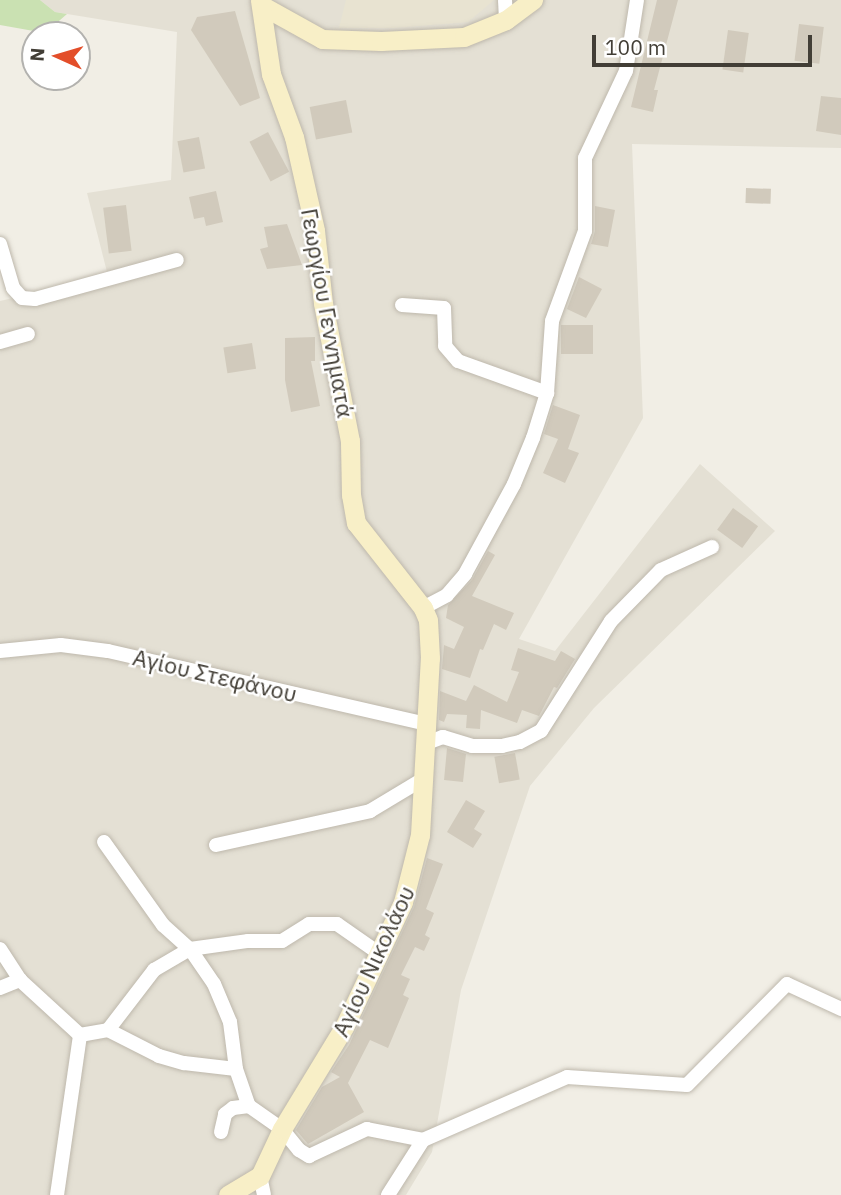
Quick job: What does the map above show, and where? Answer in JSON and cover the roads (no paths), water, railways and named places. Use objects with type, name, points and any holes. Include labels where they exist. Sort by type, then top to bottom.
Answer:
[{"type":"street","points":[[260,2],[304,32],[322,39],[342,40],[457,38],[505,10],[533,0]]},
{"type":"street","points":[[423,608],[447,595],[465,574],[514,484],[533,438],[547,393],[552,321],[585,231],[584,158],[626,71],[637,0]]},
{"type":"street","name":"Γεωργίου Γεννηματά","points":[[260,2],[271,74],[294,137],[315,230],[323,303],[350,440],[351,495],[356,523],[423,608]]},
{"type":"street","points":[[0,244],[13,288],[22,298],[35,299],[177,260]]},
{"type":"street","points":[[402,305],[444,308],[445,346],[458,361],[547,393]]},
{"type":"street","points":[[0,342],[28,334]]},
{"type":"street","name":"Αγίου Στεφάνου","points":[[0,651],[61,645],[108,650],[472,746],[502,746],[520,742],[541,731],[611,621],[661,570],[712,547]]},
{"type":"street","name":"Αγίου Νικολάου","points":[[230,1194],[262,1185],[282,1129],[344,1027],[403,902],[414,866],[428,734],[430,638],[423,608]]},
{"type":"street","points":[[216,845],[370,811],[425,778]]},
{"type":"street","points":[[104,842],[163,925],[190,949],[214,984],[230,1022],[236,1069],[249,1106],[282,1129],[299,1150],[309,1156],[367,1129],[423,1140]]},
{"type":"street","points":[[108,1030],[154,970],[190,949],[248,941],[282,942],[309,924],[337,924],[380,954]]},
{"type":"street","points":[[0,949],[20,980],[80,1035]]},
{"type":"street","points":[[0,988],[20,980]]},
{"type":"street","points":[[388,1195],[423,1140],[567,1077],[687,1085],[787,984],[841,1009]]},
{"type":"street","points":[[80,1035],[108,1030],[159,1056],[184,1063],[236,1069]]},
{"type":"street","points":[[57,1195],[80,1035]]},
{"type":"street","points":[[221,1132],[225,1114],[233,1108],[249,1106]]}]
